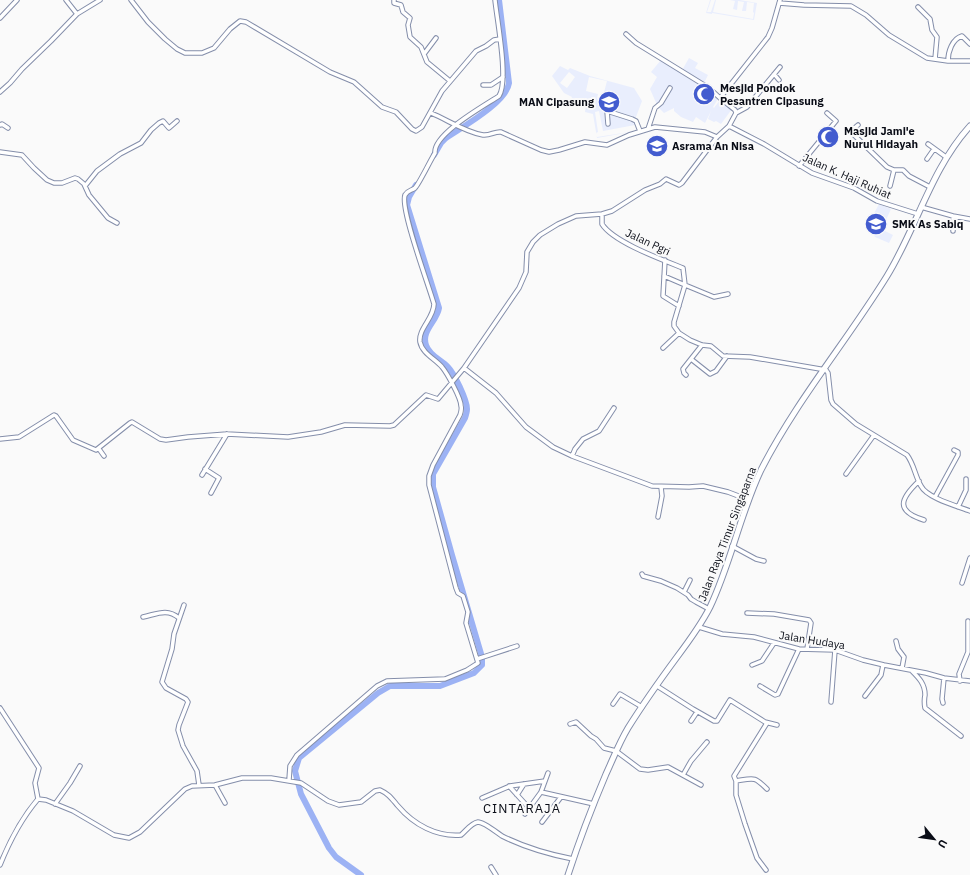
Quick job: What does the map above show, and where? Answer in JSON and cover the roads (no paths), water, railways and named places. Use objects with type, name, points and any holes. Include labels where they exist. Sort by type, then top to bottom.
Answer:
[{"type":"main road","name":"Jalan Raya Timur Singaparna","points":[[568,875],[594,804],[627,729],[700,626],[709,609],[760,472],[776,443],[823,369],[888,276],[906,241],[930,187],[946,157],[970,126]]},
{"type":"street","points":[[0,18],[17,0]]},
{"type":"street","points":[[66,0],[77,14]]},
{"type":"street","points":[[0,92],[77,14],[100,0]]},
{"type":"street","points":[[132,0],[150,23],[181,52],[202,53],[210,50],[216,46],[232,27],[240,21],[244,21],[330,72],[354,82],[382,107],[396,112],[414,130],[420,129],[450,81],[476,51],[494,40],[500,39]]},
{"type":"street","points":[[394,0],[394,3],[401,5],[404,12],[410,18],[408,25],[410,37],[420,45],[427,62],[450,81]]},
{"type":"street","points":[[290,781],[290,766],[297,755],[377,686],[387,681],[445,679],[474,667],[480,658],[466,623],[468,612],[463,596],[458,593],[429,485],[429,476],[433,465],[462,411],[460,400],[452,383],[441,366],[424,351],[420,343],[420,336],[433,314],[434,304],[416,249],[404,203],[406,193],[415,188],[435,153],[440,139],[457,125],[499,96],[502,88],[503,77],[495,0]]},
{"type":"street","points":[[720,98],[768,37],[780,2],[804,5],[851,6],[859,10],[889,35],[927,58],[948,61],[970,61]]},
{"type":"street","points":[[918,7],[930,19],[932,30],[937,37],[935,59]]},
{"type":"street","points":[[626,34],[636,43],[709,88],[735,110],[736,113]]},
{"type":"street","points":[[948,61],[950,48],[958,37],[962,36],[970,44]]},
{"type":"street","points":[[424,54],[436,38]]},
{"type":"street","points":[[0,439],[19,437],[54,415],[73,440],[94,449],[99,449],[132,422],[163,440],[227,434],[288,437],[321,432],[345,425],[390,426],[426,396],[438,399],[464,368],[525,277],[527,252],[533,242],[540,235],[576,216],[602,214],[612,211],[645,190],[660,184],[666,179],[679,185],[682,183],[717,137],[729,126],[736,113],[747,107],[780,67]]},
{"type":"street","points":[[774,74],[779,80]]},
{"type":"street","points":[[482,85],[491,85],[503,77]]},
{"type":"street","points":[[648,129],[655,108],[661,103],[670,88]]},
{"type":"street","points":[[608,124],[607,106],[610,96]]},
{"type":"street","points":[[607,111],[636,121],[640,131]]},
{"type":"street","points":[[431,113],[464,129],[485,135],[499,131],[541,150],[549,152],[585,142],[607,145],[640,131],[659,127],[704,132],[717,137]]},
{"type":"street","points":[[799,166],[836,121],[827,113]]},
{"type":"street","points":[[85,186],[97,171],[120,154],[141,143],[151,130],[159,123],[163,121],[169,128],[177,121]]},
{"type":"street","points":[[0,125],[2,124],[8,128]]},
{"type":"street","points":[[858,125],[852,130],[853,134],[881,163],[890,169],[903,170],[909,176],[930,187]]},
{"type":"street","name":"Jalan K. Haji Ruhiat","points":[[729,126],[764,144],[799,166],[826,179],[854,188],[877,201],[918,214]]},
{"type":"street","points":[[928,144],[946,157]]},
{"type":"street","points":[[927,158],[934,149]]},
{"type":"street","points":[[0,152],[21,154],[34,168],[51,182],[62,183],[76,178],[85,186],[90,196],[108,218],[117,223]]},
{"type":"street","points":[[890,186],[894,170]]},
{"type":"street","points":[[921,207],[970,219]]},
{"type":"street","name":"Jalan Pgri","points":[[602,214],[602,224],[613,236],[684,268],[685,285]]},
{"type":"street","points":[[953,216],[953,231]]},
{"type":"street","points":[[665,260],[664,296],[680,306]]},
{"type":"street","points":[[664,276],[714,297],[728,294]]},
{"type":"street","points":[[685,285],[674,322],[674,328],[679,333],[694,342],[711,346],[721,355],[750,356],[823,369],[828,374],[831,400],[833,404],[850,419],[906,455],[910,459],[921,486],[928,494],[970,512]]},
{"type":"street","points":[[663,348],[679,333]]},
{"type":"street","points":[[686,375],[683,369],[702,345]]},
{"type":"street","points":[[691,359],[710,374],[716,371],[727,356]]},
{"type":"street","points":[[464,368],[496,393],[526,427],[552,447],[644,483],[661,487],[703,486],[728,492],[749,500]]},
{"type":"street","points":[[572,456],[575,449],[584,439],[599,431],[614,408]]},
{"type":"street","points":[[202,475],[227,434]]},
{"type":"street","points":[[846,474],[874,435]]},
{"type":"street","points":[[99,449],[104,456]]},
{"type":"street","points":[[935,497],[958,455],[958,452],[954,450]]},
{"type":"street","points":[[205,469],[219,478],[211,493]]},
{"type":"street","points":[[958,507],[966,490],[966,480]]},
{"type":"street","points":[[919,481],[908,491],[904,504],[909,514],[924,520]]},
{"type":"street","points":[[658,517],[662,499],[661,487]]},
{"type":"street","points":[[732,546],[756,559],[764,561]]},
{"type":"street","points":[[962,583],[970,558]]},
{"type":"street","points":[[642,574],[643,576],[661,581],[684,592],[696,602],[709,609]]},
{"type":"street","points":[[684,592],[690,580]]},
{"type":"street","points":[[184,606],[174,634],[172,649],[162,682],[166,688],[186,699],[188,702],[178,730],[183,746],[197,771],[199,785]]},
{"type":"street","points":[[143,617],[167,612],[179,618]]},
{"type":"street","points":[[747,613],[774,614],[809,620],[811,623],[811,630],[807,649]]},
{"type":"street","points":[[960,681],[959,674],[968,652],[968,621]]},
{"type":"street","name":"Jalan Hudaya","points":[[700,626],[722,634],[754,637],[799,649],[835,650],[883,665],[960,681],[970,681]]},
{"type":"street","points":[[896,641],[898,649],[904,657],[902,668]]},
{"type":"street","points":[[752,665],[762,661],[774,643]]},
{"type":"street","points":[[480,658],[516,646]]},
{"type":"street","points":[[760,686],[775,695],[778,694],[799,649]]},
{"type":"street","points":[[831,702],[835,650]]},
{"type":"street","points":[[865,696],[881,675],[883,665]]},
{"type":"street","points":[[911,670],[923,683],[926,708],[961,736]]},
{"type":"street","points":[[943,703],[944,678]]},
{"type":"street","points":[[657,686],[696,712],[716,721],[730,700],[767,723],[777,725]]},
{"type":"street","points":[[613,704],[620,694],[642,707]]},
{"type":"street","points":[[0,708],[40,768],[35,783],[38,799],[22,819],[2,855],[0,864]]},
{"type":"street","points":[[691,721],[696,712]]},
{"type":"street","points":[[570,724],[576,722],[604,748],[616,752],[640,769],[648,770],[668,767],[701,785]]},
{"type":"street","points":[[766,870],[757,858],[745,824],[736,795],[736,781],[734,776],[767,723]]},
{"type":"street","points":[[683,775],[691,761],[707,742]]},
{"type":"street","points":[[55,804],[80,766]]},
{"type":"street","points":[[525,814],[540,792],[548,773]]},
{"type":"street","points":[[38,799],[46,800],[73,811],[114,835],[129,838],[140,832],[185,789],[192,786],[215,785],[242,778],[255,777],[290,781],[301,783],[328,801],[340,805],[361,802],[375,791],[380,790],[390,796],[398,807],[428,830],[454,836],[461,836],[472,824],[477,822],[482,823],[495,832],[530,849],[573,859]]},
{"type":"street","points":[[736,781],[752,778],[759,781],[768,789]]},
{"type":"street","points":[[482,798],[509,786],[545,781]]},
{"type":"street","points":[[517,796],[524,784]]},
{"type":"street","points":[[215,785],[225,803]]},
{"type":"street","points":[[509,786],[529,808]]},
{"type":"street","points":[[540,792],[594,804]]},
{"type":"street","points":[[542,822],[561,797]]},
{"type":"street","points":[[491,868],[496,875]]},
{"type":"waterway","points":[[434,155],[441,143],[446,138],[482,114],[506,91],[509,83],[499,0]]},
{"type":"waterway","points":[[361,875],[336,857],[329,848],[301,794],[295,771],[299,758],[378,693],[390,686],[440,686],[474,673],[482,665],[482,657],[433,487],[433,474],[465,418],[467,409],[463,393],[451,370],[432,355],[426,345],[425,340],[427,331],[438,313],[439,308],[407,205],[409,197],[416,185]]},
{"type":"place","name":"Mesjid Pondok Pesantren Cipasung","points":[[704,94]]},
{"type":"place","name":"MAN Cipasung","points":[[609,102]]},
{"type":"place","name":"Masjid Jami'e Nurul Hidayah","points":[[828,137]]},
{"type":"place","name":"Asrama An Nisa","points":[[657,146]]},
{"type":"place","name":"SMK As Sabiq","points":[[876,224]]},
{"type":"district","name":"CINTARAJA","points":[[522,808]]}]
